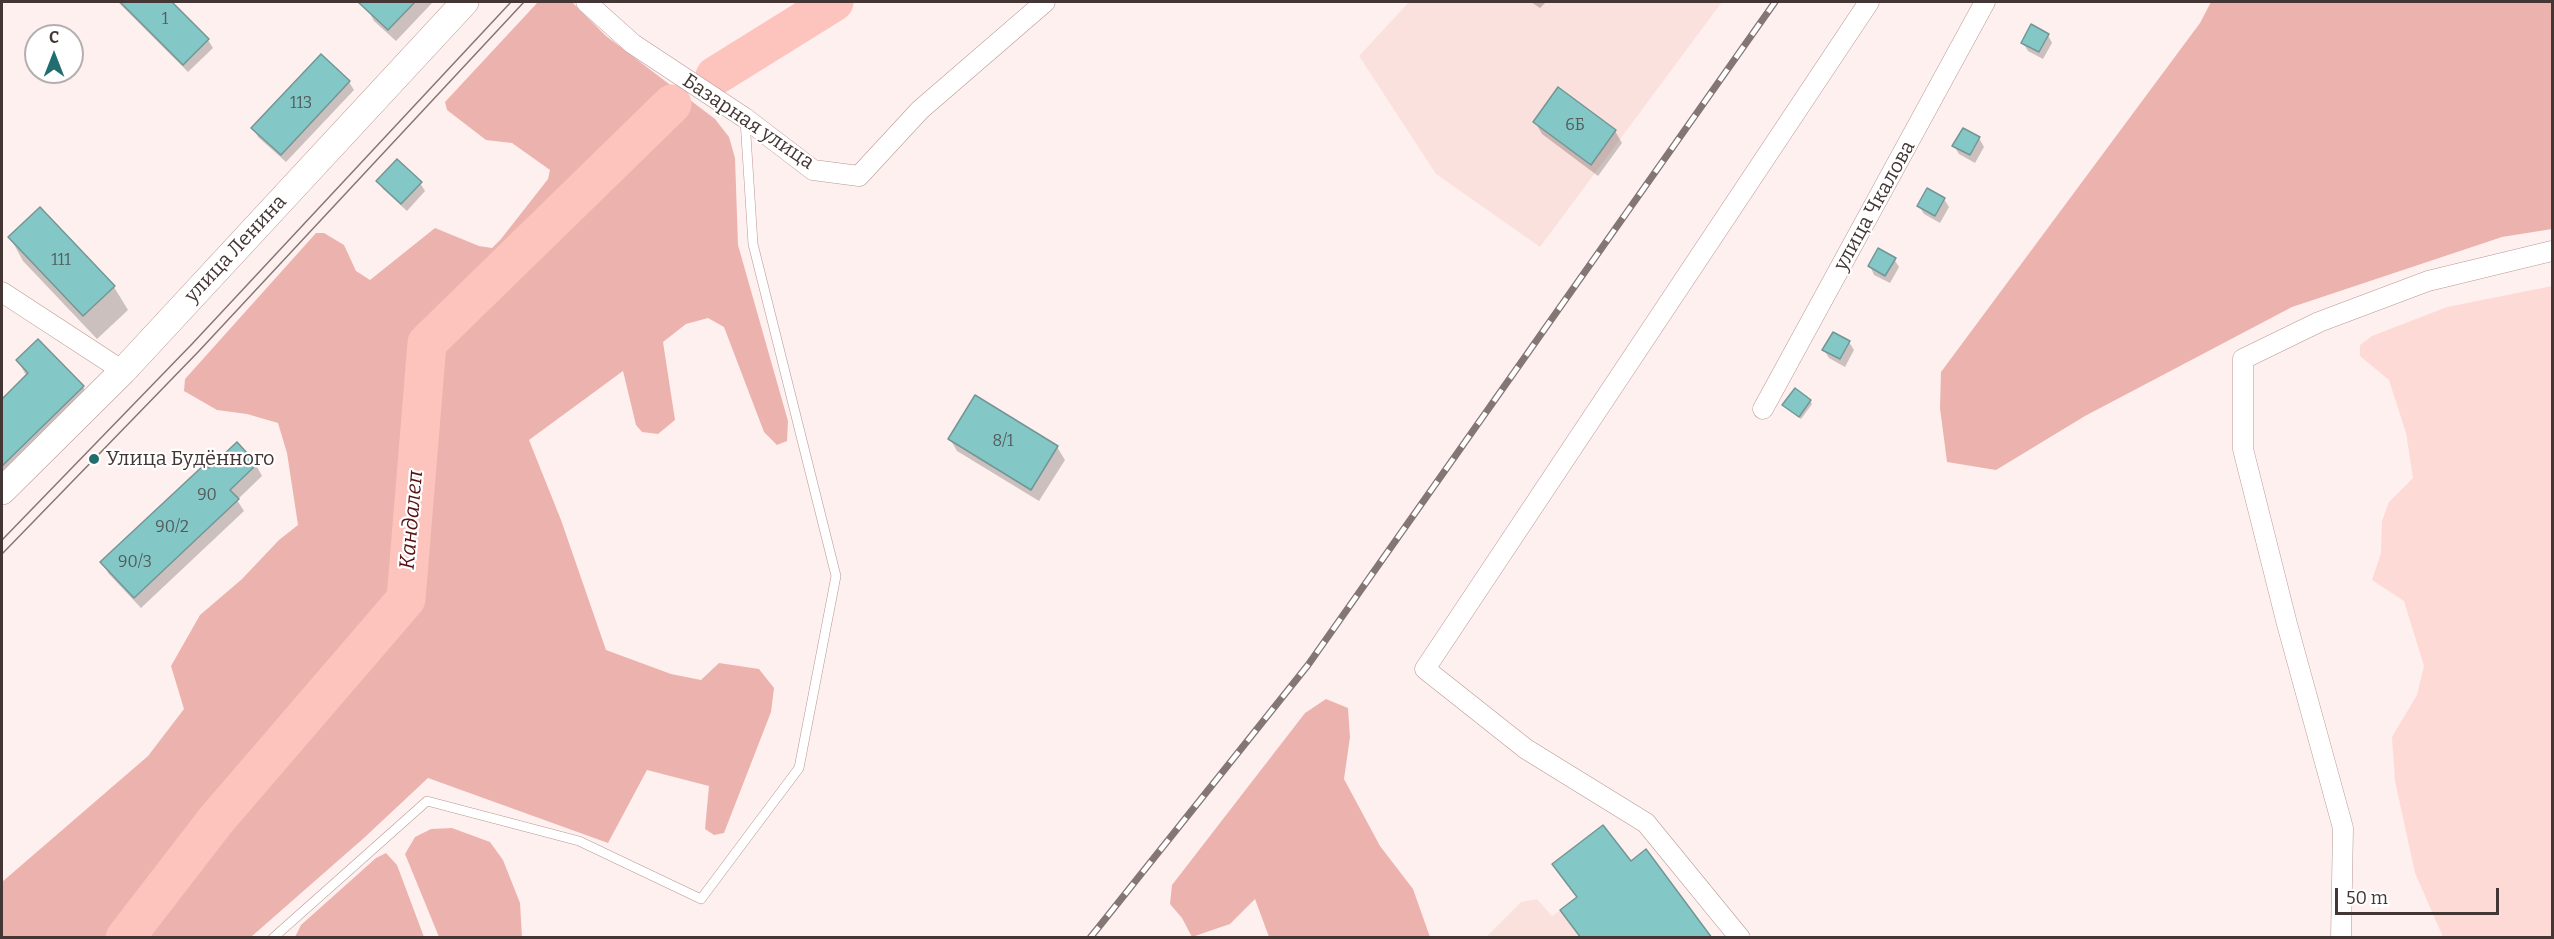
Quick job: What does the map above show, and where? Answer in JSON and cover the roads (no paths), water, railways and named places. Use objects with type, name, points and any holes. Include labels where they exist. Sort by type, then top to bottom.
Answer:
[{"type":"main road","name":"улица Ленина","points":[[2,491],[123,370],[465,2]]},
{"type":"street","name":"Базарная улица","points":[[586,2],[633,44],[745,118],[813,170],[859,177],[920,110],[1045,2]]},
{"type":"street","points":[[1740,938],[1646,823],[1526,749],[1425,669],[1869,2]]},
{"type":"street","name":"улица Чкалова","points":[[1763,409],[1985,2]]},
{"type":"street","points":[[2341,938],[2343,828],[2287,624],[2243,449],[2243,359],[2319,322],[2428,281],[2553,251]]},
{"type":"street","points":[[2,292],[123,370]]},
{"type":"lane","points":[[273,938],[427,801],[579,841],[701,899],[799,768],[836,576],[753,244],[745,118]]},
{"type":"waterway","name":"Кандалеп","points":[[715,76],[834,2]]},
{"type":"waterway","name":"Кандалеп","points":[[125,938],[216,820],[406,599],[427,343],[672,104]]},
{"type":"tram line","points":[[2,540],[192,344],[511,2]]},
{"type":"tram line","points":[[2,554],[199,351],[524,2]]},
{"type":"railway","points":[[1090,938],[1308,665],[1775,2]]},
{"type":"place","name":"Улица Будённого","points":[[94,459]]}]
